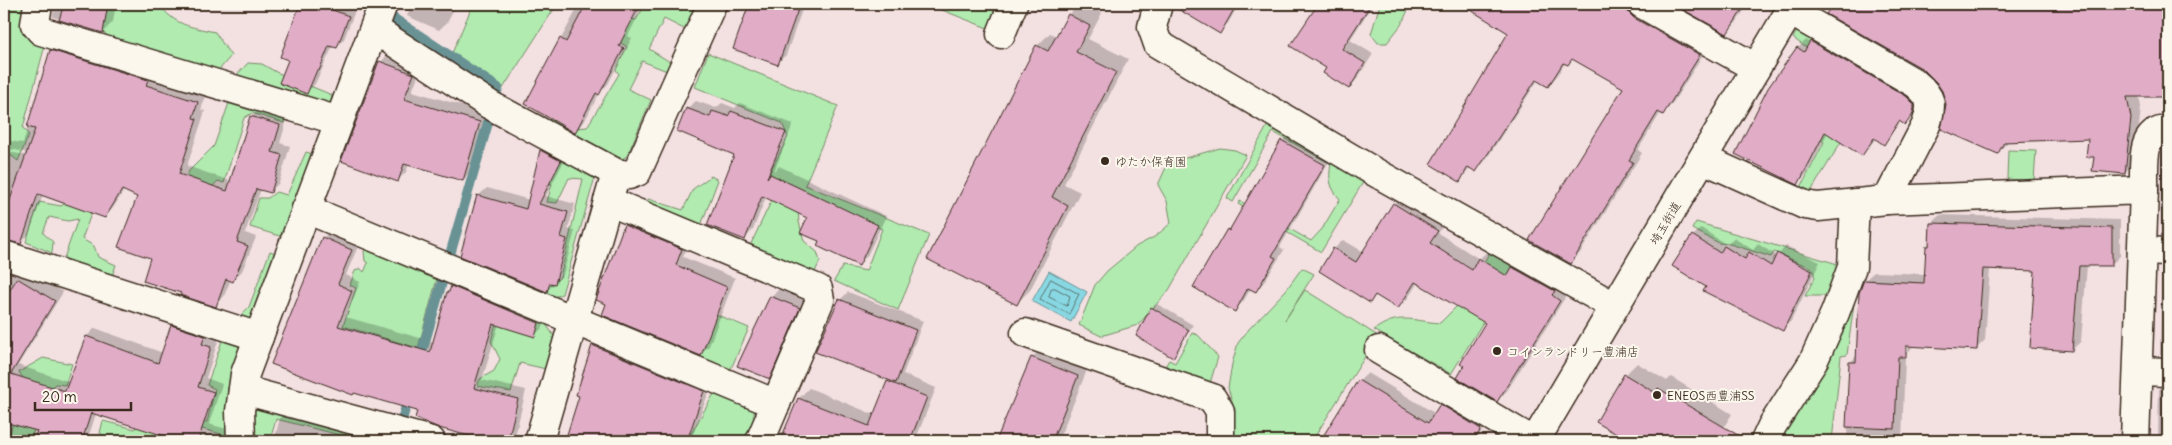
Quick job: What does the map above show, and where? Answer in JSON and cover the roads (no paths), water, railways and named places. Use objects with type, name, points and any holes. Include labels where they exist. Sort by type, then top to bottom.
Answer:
[{"type":"street","points":[[38,4],[36,24],[41,31],[339,121]]},
{"type":"street","points":[[241,441],[240,412],[245,374],[383,4]]},
{"type":"street","points":[[374,29],[490,105],[616,173],[629,175],[637,172],[712,4]]},
{"type":"street","points":[[1001,34],[1013,4]]},
{"type":"street","points":[[1158,4],[1152,27],[1158,44],[1373,171],[1614,306]]},
{"type":"street","points":[[1642,4],[1756,68]]},
{"type":"street","points":[[1792,7],[1915,83],[1926,92],[1930,100],[1930,112],[1926,125],[1887,200]]},
{"type":"street","name":"埼玉街道","points":[[1534,441],[1792,7]]},
{"type":"street","points":[[2135,441],[2146,147],[2150,136],[2157,130],[2168,130]]},
{"type":"street","points":[[1703,159],[1804,205],[1818,207],[1887,200],[2144,190]]},
{"type":"street","points":[[540,441],[616,173]]},
{"type":"street","points":[[608,201],[818,290],[820,300],[760,441]]},
{"type":"street","points":[[1765,441],[1772,426],[1813,362],[1835,313],[1852,267],[1855,203]]},
{"type":"street","points":[[306,209],[776,404]]},
{"type":"street","points":[[2142,251],[2168,252]]},
{"type":"street","points":[[4,255],[259,337]]},
{"type":"street","points":[[1025,332],[1212,398],[1220,411],[1220,441]]},
{"type":"street","points":[[1379,350],[1534,441]]},
{"type":"street","points":[[2138,372],[2168,372]]},
{"type":"street","points":[[243,390],[431,441]]},
{"type":"water","points":[[1049,271],[1087,292],[1071,322],[1032,301]]},
{"type":"waterway","points":[[381,10],[498,88],[419,362]]},
{"type":"waterway","points":[[399,431],[409,395]]},
{"type":"place","name":"ゆたか保育園","points":[[1105,161]]},
{"type":"place","name":"コインランドリー豊浦店","points":[[1497,351]]},
{"type":"place","name":"ENEOS西豊浦SS","points":[[1657,395]]}]
